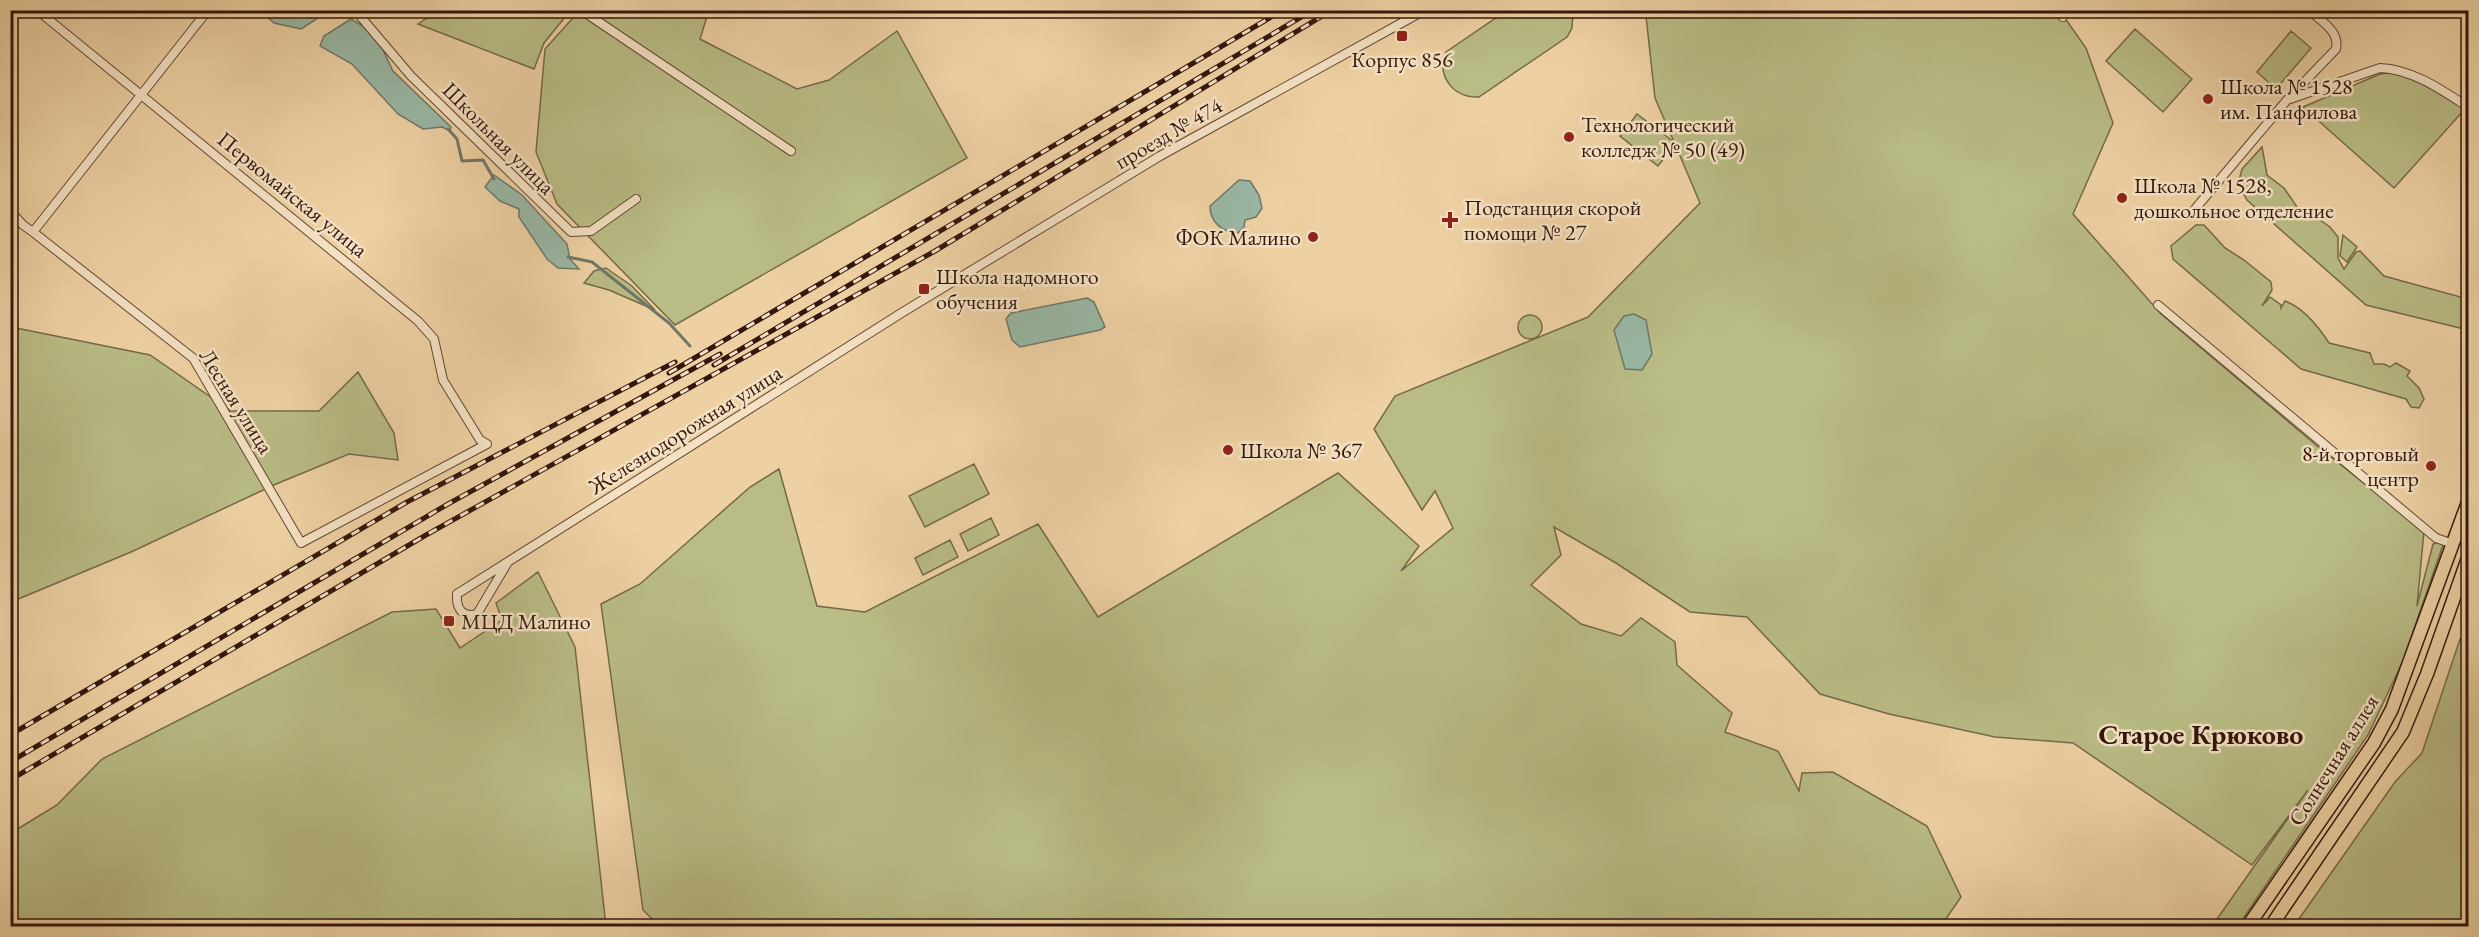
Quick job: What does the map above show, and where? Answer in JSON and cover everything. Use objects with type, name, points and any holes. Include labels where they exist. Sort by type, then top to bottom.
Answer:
[{"type":"main road","name":"Солнечная аллея","points":[[2248,927],[2374,743],[2392,710],[2469,502]]},
{"type":"main road","name":"Солнечная аллея","points":[[2271,927],[2403,732],[2427,674],[2469,558]]},
{"type":"street","name":"Первомайская улица","points":[[37,10],[418,321],[434,339],[443,380],[480,440],[487,444],[302,543]]},
{"type":"street","points":[[33,232],[208,10]]},
{"type":"street","name":"Школьная улица","points":[[355,10],[411,76],[571,231],[591,231],[636,199]]},
{"type":"street","points":[[581,10],[791,151]]},
{"type":"street","name":"проезд № 474","points":[[933,294],[1160,156],[1425,10]]},
{"type":"street","points":[[2195,209],[2287,100],[2336,49],[2338,41],[2333,32],[2309,10]]},
{"type":"street","points":[[2287,100],[2380,68],[2394,69],[2437,86],[2469,107]]},
{"type":"street","name":"Лесная улица","points":[[10,211],[23,225],[193,358],[302,543]]},
{"type":"street","name":"Железнодорожная улица","points":[[508,562],[477,614],[462,612],[456,604],[457,594],[933,294]]},
{"type":"street","points":[[2158,305],[2436,538],[2453,544]]},
{"type":"green space","points":[[709,10],[700,39],[797,89],[829,80],[897,31],[967,158],[675,325],[557,204],[536,152],[545,49],[579,11]]},
{"type":"green space","points":[[1660,10],[2060,11],[2086,48],[2113,123],[2073,214],[2161,314],[2316,445],[2424,531],[2417,606],[2433,544],[2442,540],[2443,545],[2403,661],[2368,735],[2238,926],[2212,926],[2308,790],[2252,865],[2073,743],[1995,737],[1889,714],[1820,694],[1747,617],[1690,612],[1616,563],[1554,527],[1561,555],[1531,585],[1581,624],[1621,636],[1641,618],[1675,642],[1677,665],[1732,713],[1725,732],[1778,751],[1799,791],[1802,773],[1833,772],[1927,826],[1961,897],[1941,926],[659,926],[643,910],[601,604],[640,584],[750,487],[779,469],[817,606],[865,612],[1038,524],[1098,617],[1338,473],[1419,546],[1401,571],[1453,528],[1435,491],[1422,510],[1374,429],[1395,396],[1588,317],[1700,203],[1675,144],[1658,166],[1620,136],[1637,114],[1674,142],[1655,98],[1646,16]]},
{"type":"green space","points":[[437,11],[570,11],[544,43],[534,69],[418,24]]},
{"type":"green space","points":[[1506,11],[1573,11],[1572,28],[1567,37],[1479,97],[1461,94],[1454,90],[1445,77],[1443,69],[1446,52]]},
{"type":"green space","points":[[2135,29],[2192,79],[2163,112],[2106,61]]},
{"type":"green space","points":[[2291,31],[2311,48],[2276,89],[2257,72]]},
{"type":"green space","points":[[2394,72],[2430,86],[2465,109],[2394,188],[2303,107],[2380,74]]},
{"type":"green space","points":[[2262,147],[2267,175],[2284,188],[2299,210],[2314,216],[2330,227],[2338,237],[2338,258],[2344,269],[2356,252],[2360,251],[2384,276],[2468,299],[2468,330],[2366,305],[2247,200],[2238,184],[2242,169]]},
{"type":"green space","points":[[2196,225],[2204,225],[2225,248],[2271,282],[2272,290],[2262,306],[2270,297],[2281,305],[2281,308],[2285,301],[2292,304],[2310,318],[2329,343],[2370,353],[2374,364],[2384,364],[2390,367],[2396,363],[2410,371],[2407,376],[2419,388],[2424,399],[2419,408],[2411,407],[2406,399],[2301,369],[2173,259],[2171,246]]},
{"type":"green space","points":[[2343,235],[2357,247],[2347,262],[2340,256]]},
{"type":"green space","points":[[606,268],[632,286],[655,310],[609,290],[584,283],[594,271]]},
{"type":"green space","points":[[1530,315],[1539,318],[1542,327],[1539,336],[1530,339],[1521,336],[1518,327],[1521,318]]},
{"type":"green space","points":[[11,327],[150,355],[231,411],[319,411],[358,372],[394,433],[398,460],[349,454],[276,484],[131,552],[11,602]]},
{"type":"green space","points":[[974,464],[989,494],[925,527],[909,496]]},
{"type":"green space","points":[[991,518],[999,535],[968,551],[960,534]]},
{"type":"green space","points":[[950,540],[958,557],[923,575],[915,558]]},
{"type":"green space","points":[[538,572],[575,647],[606,926],[11,926],[11,833],[57,805],[102,759],[392,612],[436,609],[460,648],[502,620],[496,603]]},
{"type":"green space","points":[[2460,639],[2468,646],[2468,926],[2294,926],[2395,782],[2422,753]]},
{"type":"shaded area","points":[[260,11],[329,11],[301,29],[274,23]]},
{"type":"shaded area","points":[[351,19],[368,29],[383,50],[393,71],[451,127],[450,131],[442,127],[423,129],[398,114],[352,64],[320,46],[324,36]]},
{"type":"shaded area","points":[[494,175],[522,195],[567,244],[570,259],[579,269],[558,268],[547,259],[519,217],[519,209],[500,201],[485,187]]},
{"type":"shaded area","points":[[1239,180],[1250,181],[1259,195],[1262,208],[1256,217],[1245,220],[1244,227],[1238,233],[1227,231],[1218,225],[1212,217],[1210,206]]},
{"type":"shaded area","points":[[1087,298],[1094,302],[1105,327],[1100,330],[1020,347],[1012,340],[1006,319],[1011,313]]},
{"type":"shaded area","points":[[1634,314],[1646,320],[1652,354],[1642,370],[1625,369],[1614,330],[1624,316]]},
{"type":"waterway","points":[[448,129],[457,139],[462,161],[483,160],[494,179]]},
{"type":"waterway","points":[[568,257],[592,262],[669,323],[690,346]]},
{"type":"railway","points":[[669,373],[1283,10]]},
{"type":"railway","points":[[714,365],[1313,10]]},
{"type":"railway","points":[[10,780],[426,535],[935,251],[1332,10]]},
{"type":"railway","points":[[10,762],[448,504],[720,354]]},
{"type":"railway","points":[[10,735],[407,502],[675,362]]},
{"type":"place","name":"Корпус 856","points":[[1402,36]]},
{"type":"place","name":"Школа № 1528 им. Панфилова","points":[[2208,99]]},
{"type":"place","name":"Технологический колледж № 50 (49)","points":[[1569,137]]},
{"type":"place","name":"Школа № 1528, дошкольное отделение","points":[[2122,198]]},
{"type":"place","name":"Подстанция скорой помощи № 27","points":[[1450,220]]},
{"type":"place","name":"ФОК Малино","points":[[1313,237]]},
{"type":"place","name":"Школа надомного обучения","points":[[924,289]]},
{"type":"place","name":"Школа № 367","points":[[1228,450]]},
{"type":"place","name":"8-й торговый центр","points":[[2431,466]]},
{"type":"place","name":"МЦД Малино","points":[[449,621]]},
{"type":"district","name":"Старое Крюково","points":[[2201,734]]}]
